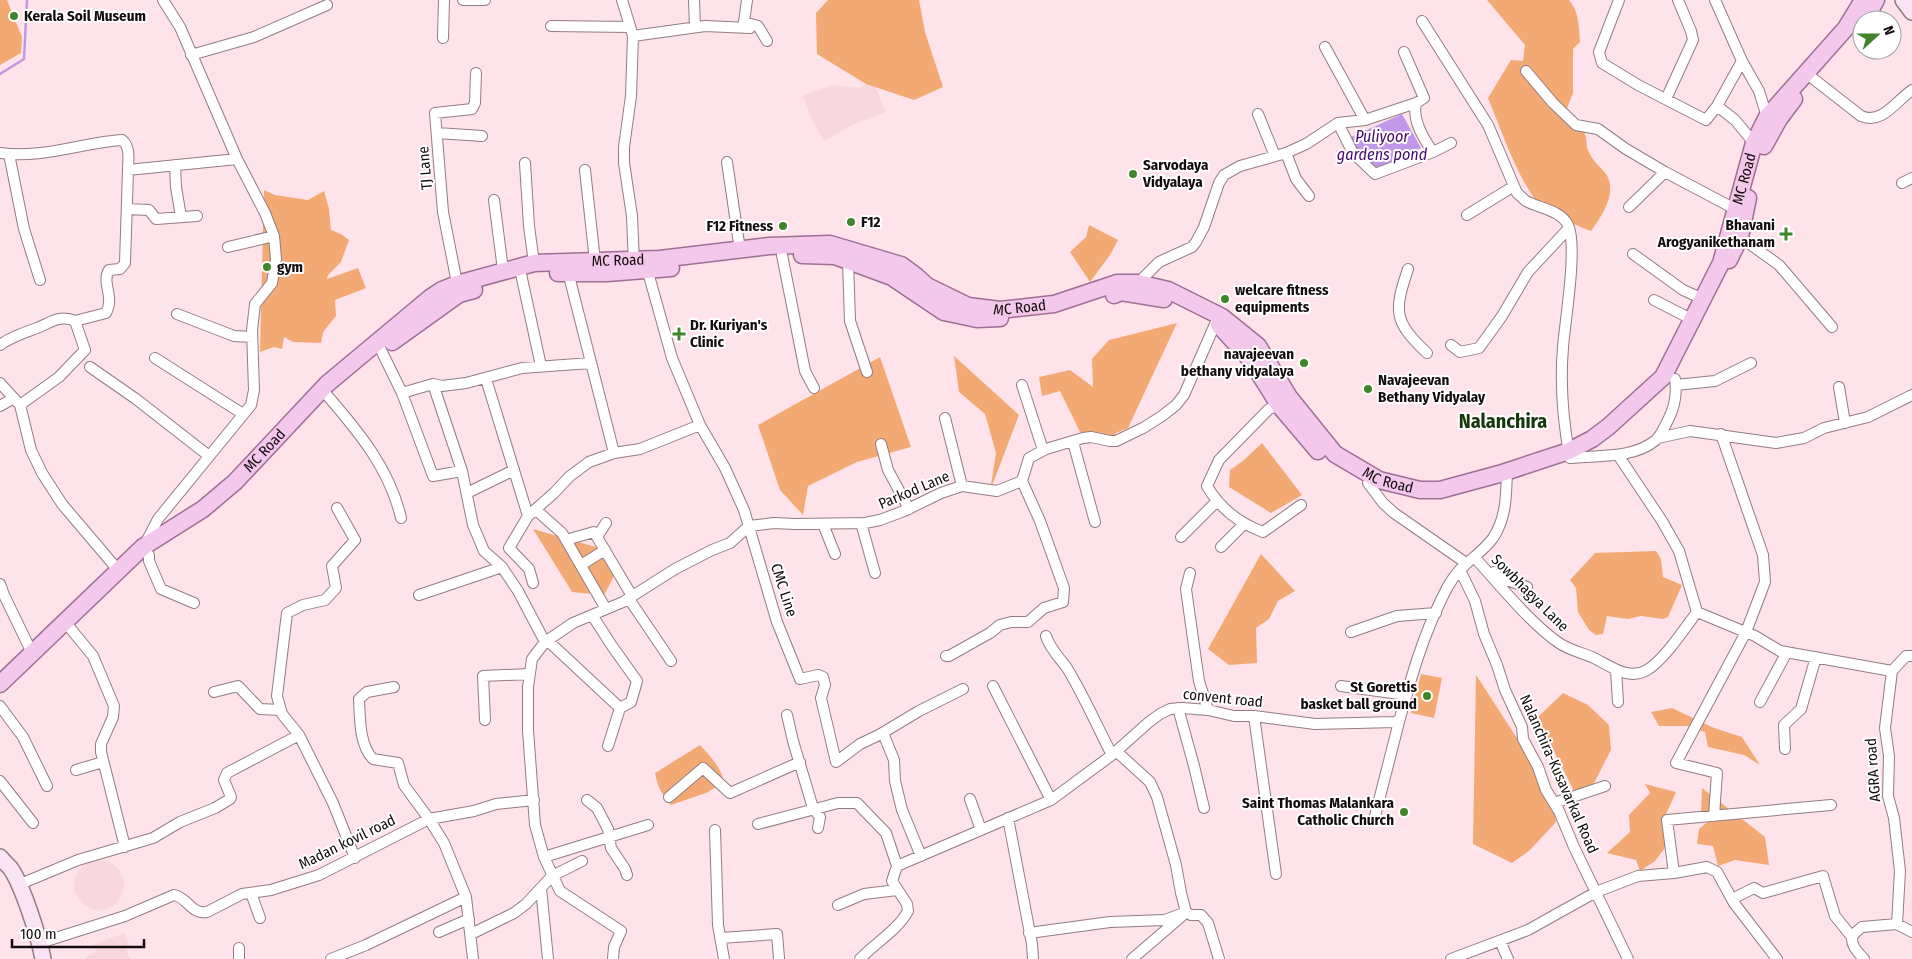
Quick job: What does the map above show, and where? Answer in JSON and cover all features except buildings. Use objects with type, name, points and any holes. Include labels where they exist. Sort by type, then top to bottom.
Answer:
[{"type":"main road","name":"MC Road","points":[[1570,454],[1608,427],[1663,377],[1721,262],[1754,143],[1773,115],[1846,28],[1862,0]]},
{"type":"main road","points":[[1903,0],[1912,12]]},
{"type":"main road","name":"MC Road","points":[[0,684],[118,570],[224,492],[327,384],[430,298],[442,290],[458,289],[521,274],[782,255],[835,256],[892,276],[944,312],[977,319],[1037,317],[1121,292],[1171,300],[1216,322],[1250,359],[1280,405],[1327,461],[1368,484],[1389,492],[1445,500],[1557,456],[1585,451],[1624,426],[1675,382],[1740,237],[1757,159],[1773,115],[1852,34]]},
{"type":"main road","name":"MC Road","points":[[0,696],[146,551],[188,531],[226,501],[265,462],[326,394],[458,289],[503,270],[534,263],[594,261],[640,265],[770,246],[830,244],[901,265],[926,286],[968,306],[1000,310],[1054,304],[1117,284],[1138,283],[1168,290],[1207,309],[1222,317],[1258,346],[1289,397],[1335,454],[1370,475],[1380,480],[1420,490],[1440,490],[1507,476]]},
{"type":"main road","points":[[0,857],[11,869],[18,885],[40,943],[43,959]]},
{"type":"street","points":[[163,0],[180,27],[190,55],[237,159],[265,212],[274,236],[276,258],[272,283],[255,304],[252,337],[254,390],[251,405],[188,484],[158,518],[146,551],[161,588],[194,603]]},
{"type":"street","points":[[443,38],[444,0]]},
{"type":"street","points":[[463,0],[485,0]]},
{"type":"street","name":"CMC Line","points":[[622,0],[631,31],[631,96],[624,148],[624,163],[640,265],[672,358],[700,425],[725,468],[749,526],[778,622],[800,679],[818,675],[823,677],[825,685],[820,698],[836,762],[860,744],[963,689]]},
{"type":"street","points":[[694,0],[695,27]]},
{"type":"street","points":[[747,0],[744,22],[758,26],[767,41]]},
{"type":"street","points":[[1619,0],[1599,52],[1602,63],[1706,120],[1717,106],[1742,61]]},
{"type":"street","points":[[1666,99],[1693,40],[1678,0]]},
{"type":"street","points":[[1716,0],[1742,61],[1773,115]]},
{"type":"street","points":[[190,55],[254,37],[327,5]]},
{"type":"street","points":[[1422,21],[1488,125],[1517,193],[1525,200],[1564,219],[1569,228],[1571,237],[1571,265],[1563,349],[1563,408],[1570,454],[1618,454],[1644,448],[1658,438],[1690,431],[1776,443],[1804,438],[1824,428],[1868,417],[1912,395]]},
{"type":"street","points":[[551,26],[631,31],[705,26],[750,28]]},
{"type":"street","points":[[1325,48],[1364,120]]},
{"type":"street","points":[[1138,283],[1159,262],[1192,247],[1196,242],[1204,227],[1224,175],[1240,166],[1286,153],[1306,144],[1338,123],[1364,120],[1416,103],[1424,98],[1404,52]]},
{"type":"street","points":[[1526,71],[1553,103],[1576,125],[1598,130],[1665,172],[1735,209]]},
{"type":"street","name":"TJ Lane","points":[[458,289],[443,212],[435,113],[469,110],[475,106],[476,73]]},
{"type":"street","points":[[1811,77],[1861,116],[1869,120],[1882,115],[1912,90]]},
{"type":"street","points":[[1416,103],[1414,113],[1424,139],[1433,152]]},
{"type":"street","points":[[1717,106],[1735,120],[1754,143]]},
{"type":"street","points":[[1258,114],[1275,156]]},
{"type":"street","points":[[1338,123],[1353,153],[1374,174],[1433,152],[1451,142]]},
{"type":"street","points":[[437,134],[482,136]]},
{"type":"street","points":[[0,345],[20,333],[39,328],[52,320],[61,318],[75,321],[106,313],[110,305],[106,275],[109,270],[120,269],[126,263],[128,152],[126,144],[122,140],[98,142],[47,153],[4,154],[40,280]]},
{"type":"street","points":[[1286,153],[1296,179],[1309,196]]},
{"type":"street","points":[[128,170],[237,159]]},
{"type":"street","points":[[727,162],[740,250]]},
{"type":"street","points":[[525,164],[529,226],[534,263]]},
{"type":"street","points":[[174,165],[181,217]]},
{"type":"street","points":[[585,170],[594,261]]},
{"type":"street","points":[[1629,207],[1665,172]]},
{"type":"street","points":[[1902,183],[1912,178]]},
{"type":"street","points":[[1467,216],[1514,186]]},
{"type":"street","points":[[494,200],[503,270]]},
{"type":"street","points":[[127,209],[149,210],[156,219],[197,216]]},
{"type":"street","points":[[1451,345],[1460,352],[1478,348],[1502,316],[1528,272],[1569,228]]},
{"type":"street","points":[[228,247],[274,236]]},
{"type":"street","points":[[1740,237],[1779,265],[1832,327]]},
{"type":"street","points":[[1633,254],[1683,290],[1703,299]]},
{"type":"street","points":[[782,255],[805,371],[814,388]]},
{"type":"street","points":[[848,261],[850,321],[867,372]]},
{"type":"street","points":[[1408,269],[1398,305],[1400,318],[1407,332],[1427,353]]},
{"type":"street","points":[[568,272],[614,453]]},
{"type":"street","points":[[521,274],[541,366]]},
{"type":"street","points":[[1654,300],[1693,320]]},
{"type":"street","points":[[177,314],[234,336],[252,337]]},
{"type":"street","points":[[0,406],[17,402],[59,377],[78,359],[85,350],[75,321]]},
{"type":"street","points":[[946,656],[990,633],[1000,625],[1011,622],[1028,622],[1044,608],[1063,602],[1064,588],[1040,521],[1022,482],[1029,458],[1043,450],[1091,437],[1116,441],[1143,428],[1176,405],[1184,395],[1216,322]]},
{"type":"street","points":[[381,350],[402,393],[433,476],[462,471]]},
{"type":"street","points":[[155,358],[243,414]]},
{"type":"street","points":[[402,393],[433,384],[442,386],[486,378],[522,368],[591,363]]},
{"type":"street","points":[[1658,438],[1673,411],[1675,382],[1715,382],[1751,363]]},
{"type":"street","points":[[90,367],[136,399],[209,456]]},
{"type":"street","points":[[486,378],[514,470],[532,513],[562,533],[606,609]]},
{"type":"street","points":[[0,383],[17,402],[31,450],[42,473],[62,504],[118,570]]},
{"type":"street","points":[[433,384],[462,471],[473,525],[484,551],[502,567],[546,641],[620,708]]},
{"type":"street","points":[[1022,385],[1043,450]]},
{"type":"street","points":[[1839,387],[1845,423]]},
{"type":"street","points":[[326,394],[353,425],[379,463],[396,499],[401,518]]},
{"type":"street","points":[[1280,405],[1269,409],[1219,460],[1207,486],[1216,502],[1244,524],[1263,532],[1301,505]]},
{"type":"street","points":[[946,418],[962,486]]},
{"type":"street","points":[[533,583],[529,569],[509,548],[532,513],[570,476],[589,462],[614,453],[640,450],[700,425]]},
{"type":"street","points":[[1714,816],[1717,773],[1676,763],[1746,632],[1765,582],[1763,556],[1720,434]]},
{"type":"street","points":[[1073,442],[1095,522]]},
{"type":"street","points":[[881,444],[888,470],[909,509]]},
{"type":"street","points":[[1618,454],[1662,521],[1679,551],[1697,612]]},
{"type":"street","points":[[467,493],[514,470]]},
{"type":"street","points":[[1375,816],[1400,718],[1419,655],[1442,598],[1470,561],[1494,537],[1506,502],[1507,476]]},
{"type":"street","name":"Parkod Lane","points":[[749,526],[774,523],[861,523],[880,520],[909,509],[941,493],[962,486],[997,491],[1022,482]]},
{"type":"street","points":[[1368,484],[1383,503],[1394,512],[1498,577],[1527,587]]},
{"type":"street","points":[[1181,538],[1216,502]]},
{"type":"street","points":[[337,508],[355,540],[332,566],[336,588],[325,600],[303,605],[287,613],[277,688],[282,714],[299,735],[333,803],[355,858]]},
{"type":"street","points":[[598,537],[606,523]]},
{"type":"street","points":[[861,523],[875,573]]},
{"type":"street","points":[[822,524],[835,554]]},
{"type":"street","points":[[1222,547],[1244,524]]},
{"type":"street","points":[[614,959],[614,947],[621,931],[560,891],[544,857],[535,825],[528,730],[528,687],[532,660],[546,641],[573,623],[630,598],[675,568],[730,543],[749,526]]},
{"type":"street","points":[[566,540],[594,532],[630,598],[671,661]]},
{"type":"street","points":[[581,564],[605,550]]},
{"type":"street","name":"Sowbhagya Lane","points":[[1470,561],[1560,644],[1594,658],[1617,671]]},
{"type":"street","name":"Nalanchira-Kusavarkal Road","points":[[1470,561],[1475,601],[1484,634],[1505,690],[1522,727],[1523,739],[1628,959]]},
{"type":"street","points":[[419,595],[502,567]]},
{"type":"street","points":[[1190,573],[1186,589],[1199,681],[1208,710]]},
{"type":"street","points":[[0,584],[32,653]]},
{"type":"street","points":[[1697,612],[1746,632],[1780,651],[1892,672],[1906,656],[1912,656]]},
{"type":"street","points":[[1618,702],[1617,671],[1636,674],[1647,670],[1666,653],[1697,612]]},
{"type":"street","points":[[1351,632],[1398,616],[1436,613]]},
{"type":"street","points":[[592,615],[637,682],[631,702],[620,708],[608,746]]},
{"type":"street","points":[[70,628],[93,656],[114,706],[113,717],[101,744],[103,762],[125,847]]},
{"type":"street","points":[[1046,636],[1052,650],[1066,668],[1114,753],[1150,782],[1157,797],[1176,865],[1186,912],[1191,915],[1201,915],[1208,923],[1219,959]]},
{"type":"street","points":[[1760,702],[1787,652]]},
{"type":"street","points":[[1785,749],[1784,725],[1802,709],[1816,657]]},
{"type":"street","name":"AGRA road","points":[[1892,672],[1885,728],[1888,756],[1888,796],[1894,818],[1900,871],[1897,924]]},
{"type":"street","points":[[485,720],[483,676],[530,674]]},
{"type":"street","points":[[214,692],[238,686],[260,709],[281,710]]},
{"type":"street","points":[[993,686],[1051,800]]},
{"type":"street","points":[[1341,686],[1407,695]]},
{"type":"street","points":[[394,687],[367,692],[359,699],[363,734],[368,753],[373,759],[398,763],[404,785],[444,844],[466,897],[473,959]]},
{"type":"street","points":[[0,706],[23,737],[47,786]]},
{"type":"street","points":[[1178,708],[1204,808]]},
{"type":"street","name":"convent road","points":[[896,866],[1051,800],[1114,753],[1160,714],[1178,708],[1315,724],[1391,723],[1400,718]]},
{"type":"street","points":[[787,715],[813,808],[820,817],[818,828]]},
{"type":"street","points":[[1254,716],[1276,874]]},
{"type":"street","points":[[883,733],[894,760],[895,781],[902,810],[921,856]]},
{"type":"street","points":[[18,885],[78,860],[153,838],[180,822],[230,799],[224,780],[226,773],[299,735]]},
{"type":"street","points":[[76,770],[103,762]]},
{"type":"street","points":[[669,796],[703,768],[730,793],[800,762]]},
{"type":"street","points":[[0,781],[34,823]]},
{"type":"street","points":[[1554,803],[1605,786]]},
{"type":"street","points":[[970,799],[981,830]]},
{"type":"street","name":"Madan kovil road","points":[[40,943],[125,916],[174,895],[183,899],[196,912],[202,913],[242,894],[292,884],[319,874],[355,858],[428,819],[474,811],[496,804],[534,800]]},
{"type":"street","points":[[587,800],[597,808],[608,829],[611,848],[627,874]]},
{"type":"street","points":[[758,824],[813,808],[838,803],[857,803],[886,834],[896,866],[892,881],[906,904],[908,911],[896,927],[872,946],[860,959]]},
{"type":"street","points":[[1674,873],[1667,820],[1831,805]]},
{"type":"street","points":[[1008,818],[1033,959]]},
{"type":"street","points":[[544,857],[648,824]]},
{"type":"street","points":[[715,830],[718,925],[724,959]]},
{"type":"street","points":[[471,934],[514,913],[526,904],[552,876],[582,861]]},
{"type":"street","points":[[1451,959],[1528,930],[1596,892],[1638,876],[1674,873],[1707,867],[1713,869],[1732,899],[1777,959]]},
{"type":"street","points":[[1732,899],[1754,888],[1763,893],[1822,876],[1834,916],[1852,937],[1856,950],[1864,959]]},
{"type":"street","points":[[542,888],[548,959]]},
{"type":"street","points":[[838,905],[864,894],[897,890]]},
{"type":"street","points":[[251,893],[260,918]]},
{"type":"street","points":[[331,959],[366,945],[466,897]]},
{"type":"street","points":[[1029,934],[1110,922],[1165,920],[1186,912]]},
{"type":"street","points":[[1132,959],[1186,912]]},
{"type":"street","points":[[439,932],[469,919]]},
{"type":"street","points":[[1852,937],[1862,927],[1897,924],[1912,932]]},
{"type":"street","points":[[721,938],[777,934],[779,958]]},
{"type":"street","points":[[1500,941],[1508,959]]},
{"type":"street","points":[[239,959],[240,948]]},
{"type":"shaded area","points":[[0,0],[7,0],[22,37],[21,53],[0,65]]},
{"type":"shaded area","points":[[828,0],[919,0],[925,32],[943,87],[914,100],[866,84],[817,54],[816,13]]},
{"type":"shaded area","points":[[1487,0],[1569,0],[1575,9],[1580,42],[1573,49],[1573,93],[1567,108],[1583,129],[1588,150],[1606,174],[1610,188],[1604,211],[1591,231],[1564,220],[1540,205],[1524,183],[1517,169],[1488,98],[1511,60],[1523,61],[1525,45]]},
{"type":"shaded area","points":[[873,80],[886,112],[854,124],[824,141],[812,120],[803,96],[832,85],[860,88]]},
{"type":"shaded area","points":[[264,190],[275,195],[308,200],[324,191],[329,209],[331,230],[349,240],[341,262],[328,275],[327,279],[358,268],[366,288],[335,300],[336,316],[323,332],[321,343],[293,342],[284,337],[282,349],[274,347],[260,352]]},
{"type":"shaded area","points":[[1089,225],[1118,240],[1110,255],[1090,282],[1070,252],[1086,237]]},
{"type":"shaded area","points":[[1177,323],[1128,428],[1116,433],[1110,444],[1084,440],[1060,391],[1042,396],[1039,377],[1070,370],[1093,387],[1092,359],[1109,340]]},
{"type":"shaded area","points":[[954,356],[1019,415],[990,491],[996,453],[985,414],[959,392]]},
{"type":"shaded area","points":[[880,357],[911,447],[857,462],[808,486],[803,515],[780,490],[758,425]]},
{"type":"shaded area","points":[[1262,443],[1302,495],[1271,513],[1229,487],[1230,470]]},
{"type":"shaded area","points":[[533,529],[606,550],[620,565],[604,595],[572,592]]},
{"type":"shaded area","points":[[1656,551],[1661,559],[1663,577],[1682,585],[1668,617],[1663,619],[1641,616],[1628,619],[1607,616],[1603,634],[1596,635],[1589,630],[1578,612],[1576,588],[1570,580],[1595,553]]},
{"type":"shaded area","points":[[1261,554],[1295,591],[1278,601],[1269,619],[1256,628],[1257,663],[1229,665],[1208,649]]},
{"type":"shaded area","name":"St Gorettis basket ball ground","points":[[1421,674],[1442,678],[1434,718],[1411,713]]},
{"type":"shaded area","points":[[1476,675],[1552,792],[1556,822],[1530,850],[1512,863],[1473,844]]},
{"type":"shaded area","points":[[1563,693],[1588,705],[1609,725],[1611,750],[1592,787],[1576,795],[1537,718]]},
{"type":"shaded area","points":[[1672,708],[1714,728],[1742,737],[1760,765],[1744,755],[1708,747],[1705,732],[1687,726],[1659,726],[1651,712]]},
{"type":"shaded area","points":[[700,745],[719,768],[723,783],[706,793],[671,805],[660,790],[655,773]]},
{"type":"shaded area","points":[[1645,784],[1676,792],[1666,814],[1665,848],[1655,861],[1640,871],[1636,860],[1607,853],[1630,832],[1629,815],[1650,793]]},
{"type":"shaded area","points":[[1702,788],[1765,837],[1769,865],[1735,860],[1718,866],[1713,846],[1697,844],[1699,829],[1711,819],[1701,814]]},
{"type":"shaded area","points":[[94,860],[104,860],[117,867],[124,880],[124,890],[117,903],[104,910],[94,910],[85,906],[78,899],[74,890],[74,880],[78,871],[85,864]]},
{"type":"shaded area","points":[[125,933],[130,946],[126,948],[130,959],[86,959],[85,957],[97,951],[94,944]]},
{"type":"water","name":"Puliyoor gardens pond","points":[[1402,114],[1421,148],[1369,175],[1349,138]]},
{"type":"waterway","points":[[0,74],[24,59],[27,0]]},
{"type":"place","name":"Kerala Soil Museum","points":[[14,16]]},
{"type":"place","name":"Sarvodaya Vidyalaya","points":[[1133,174]]},
{"type":"place","name":"F12","points":[[851,222]]},
{"type":"place","name":"F12 Fitness","points":[[783,226]]},
{"type":"place","name":"Bhavani Arogyanikethanam","points":[[1786,234]]},
{"type":"place","name":"gym","points":[[267,267]]},
{"type":"place","name":"welcare fitness equipments","points":[[1225,299]]},
{"type":"place","name":"Dr. Kuriyan's Clinic","points":[[679,334]]},
{"type":"place","name":"navajeevan bethany vidyalaya","points":[[1304,363]]},
{"type":"place","name":"Navajeevan Bethany Vidyalay","points":[[1368,389]]},
{"type":"place","name":"St Gorettis basket ball ground","points":[[1427,696]]},
{"type":"place","name":"Saint Thomas Malankara Catholic Church","points":[[1404,812]]},
{"type":"district","name":"Nalanchira","points":[[1503,421]]}]
